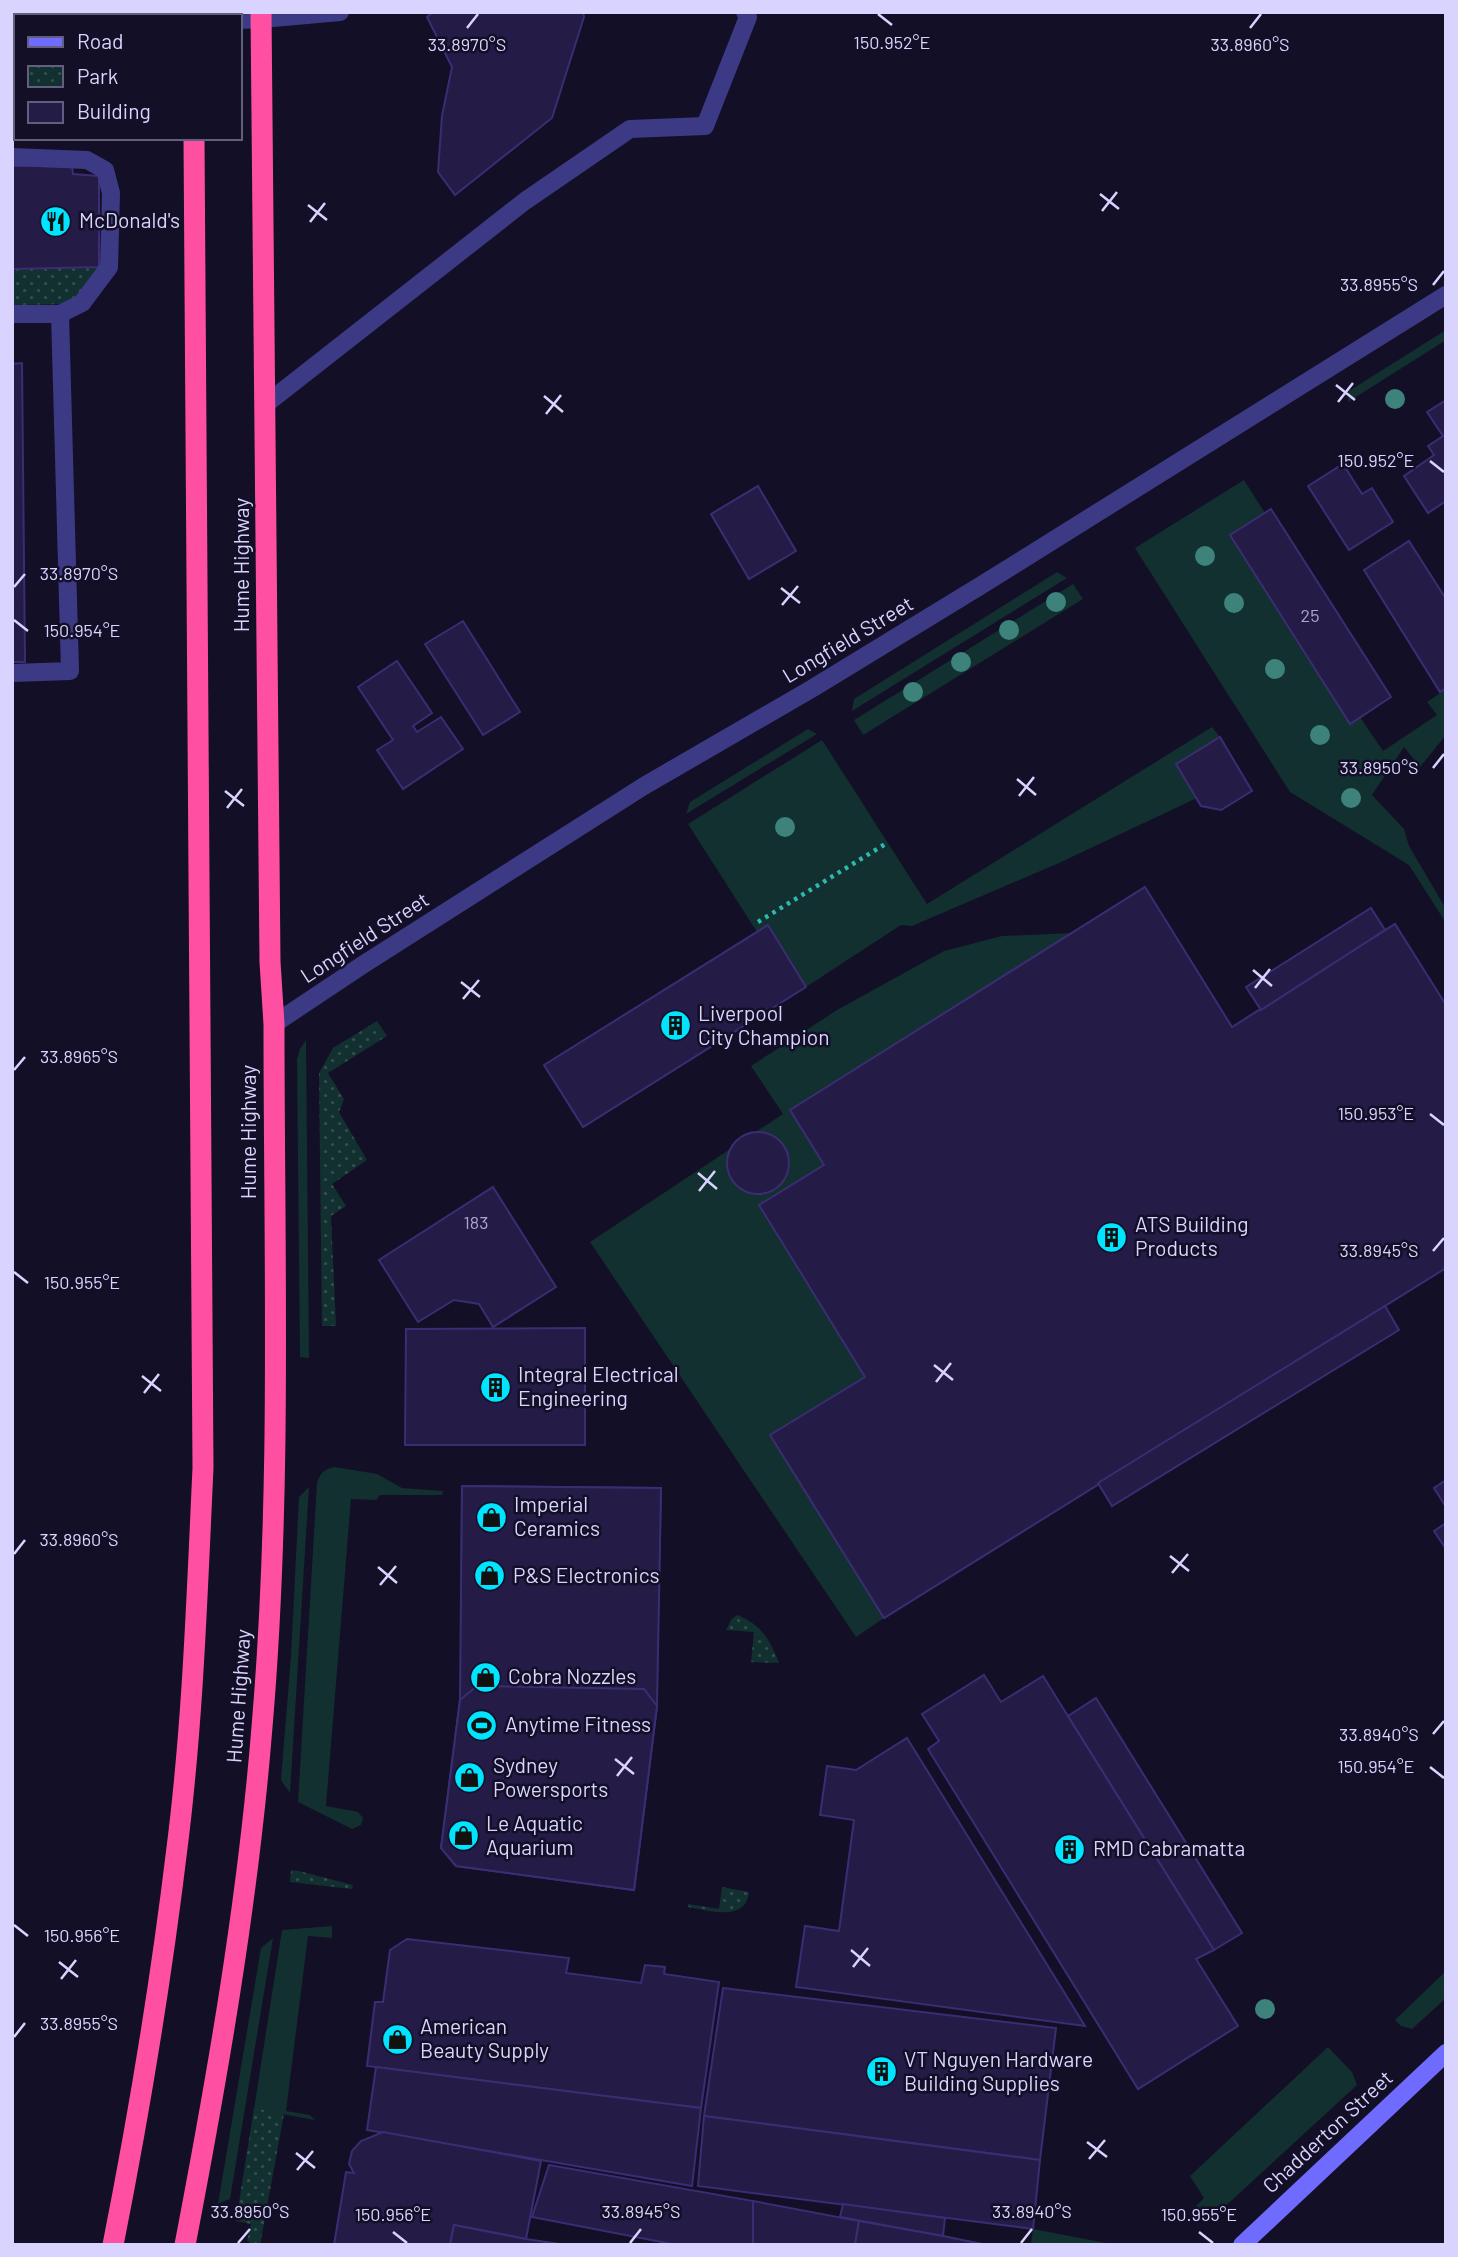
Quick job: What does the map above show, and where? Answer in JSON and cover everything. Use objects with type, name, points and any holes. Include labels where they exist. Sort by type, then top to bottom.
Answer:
[{"type":"highway","name":"Hume Highway","points":[[185,2245],[229,2001],[254,1808],[270,1617],[273,1498],[274,1024],[270,948],[261,15]]},
{"type":"highway","points":[[113,2245],[150,2033],[177,1847],[194,1659],[203,1468],[194,140]]},
{"type":"street","points":[[242,20],[261,15],[340,12]]},
{"type":"street","points":[[266,404],[525,201],[631,130],[705,126],[748,18],[745,12]]},
{"type":"street","points":[[12,157],[87,160],[105,170],[111,193],[109,267],[82,303],[60,314],[12,314]]},
{"type":"street","name":"Longfield Street","points":[[274,1024],[644,786],[968,594],[1446,295]]},
{"type":"street","points":[[12,673],[70,671],[60,314]]},
{"type":"street","name":"Chadderton Street","points":[[1242,2245],[1446,2053]]},
{"type":"path","points":[[758,922],[887,843]]},
{"type":"green space","points":[[99,267],[72,304],[14,305],[12,269]]},
{"type":"green space","points":[[1446,330],[1446,340],[1348,402],[1349,391]]},
{"type":"green space","points":[[1244,480],[1265,513],[1230,535],[1350,723],[1360,717],[1383,751],[1437,715],[1427,702],[1446,689],[1446,735],[1420,767],[1404,747],[1372,795],[1404,829],[1409,846],[1446,909],[1446,923],[1409,865],[1290,792],[1135,548]]},
{"type":"green space","points":[[1057,572],[1067,578],[852,711],[854,699]]},
{"type":"green space","points":[[1073,584],[1083,599],[863,735],[854,720]]},
{"type":"green space","points":[[1212,727],[1220,737],[1176,764],[1197,798],[1059,863],[912,926],[901,925],[806,987],[768,926],[757,932],[688,824],[822,740],[927,904]]},
{"type":"green space","points":[[808,729],[817,734],[686,814],[690,802]]},
{"type":"green space","points":[[1072,933],[790,1110],[824,1165],[759,1205],[865,1377],[771,1435],[884,1618],[856,1637],[590,1242],[783,1114],[751,1066],[837,1010],[944,951],[1002,936]]},
{"type":"green space","points":[[377,1021],[387,1036],[328,1073],[344,1099],[339,1112],[367,1160],[332,1184],[346,1206],[331,1216],[336,1326],[322,1326],[319,1073],[333,1048]]},
{"type":"green space","points":[[306,1040],[309,1358],[300,1357],[297,1059]]},
{"type":"green space","points":[[335,1467],[377,1474],[402,1488],[443,1491],[442,1495],[380,1495],[376,1500],[351,1499],[326,1806],[358,1812],[363,1818],[361,1825],[352,1829],[298,1802],[317,1483],[323,1472]]},
{"type":"green space","points":[[309,1487],[290,1793],[281,1780],[291,1656],[299,1497]]},
{"type":"green space","points":[[737,1615],[764,1634],[779,1663],[751,1662],[754,1632],[726,1630]]},
{"type":"green space","points":[[291,1870],[353,1885],[352,1889],[290,1882]]},
{"type":"green space","points":[[722,1887],[749,1892],[741,1908],[715,1912],[688,1907],[688,1904],[719,1909]]},
{"type":"green space","points":[[332,1926],[332,1938],[308,1936],[286,2111],[310,2115],[315,2120],[254,2109],[282,1930]]},
{"type":"green space","points":[[273,1938],[230,2199],[218,2204],[261,1948]]},
{"type":"green space","points":[[1446,1971],[1446,1998],[1412,2029],[1401,2026],[1395,2020]]},
{"type":"green space","points":[[1328,2047],[1352,2072],[1357,2085],[1206,2224],[1192,2210],[1204,2198],[1190,2176]]},
{"type":"green space","points":[[254,2108],[284,2114],[260,2245],[247,2241],[251,2224],[236,2221]]},
{"type":"green space","points":[[1033,2229],[1117,2245],[1031,2245]]},
{"type":"building","points":[[433,12],[583,12],[584,17],[552,118],[455,195],[438,172],[442,116],[452,67],[427,17]]},
{"type":"building","name":"McDonald's","points":[[72,165],[73,174],[99,176],[99,267],[12,269],[12,166]]},
{"type":"building","points":[[22,363],[25,662],[12,662],[12,364]]},
{"type":"building","points":[[1446,400],[1446,501],[1428,513],[1404,476],[1434,455],[1428,446],[1443,436],[1427,412]]},
{"type":"building","points":[[1343,464],[1362,494],[1372,488],[1393,522],[1349,550],[1308,486]]},
{"type":"building","points":[[758,486],[796,551],[749,579],[711,514]]},
{"type":"building","points":[[1271,509],[1391,697],[1350,724],[1230,535]]},
{"type":"building","points":[[1409,541],[1446,599],[1446,688],[1440,692],[1364,570]]},
{"type":"building","points":[[463,621],[520,712],[483,735],[425,644]]},
{"type":"building","points":[[397,661],[432,713],[413,726],[417,732],[441,717],[463,749],[403,789],[377,750],[393,740],[358,687]]},
{"type":"building","points":[[1220,737],[1252,791],[1221,810],[1201,806],[1176,764]]},
{"type":"building","name":"ATS Building Products","points":[[1145,887],[1232,1027],[1395,924],[1446,1005],[1446,1268],[884,1618],[770,1435],[865,1377],[759,1205],[824,1165],[790,1110]]},
{"type":"building","points":[[1371,908],[1385,930],[1261,1010],[1246,987]]},
{"type":"building","name":"Liverpool City Champion","points":[[768,925],[806,987],[583,1127],[544,1065]]},
{"type":"building","points":[[758,1132],[780,1141],[789,1163],[780,1185],[758,1194],[736,1185],[727,1163],[736,1141]]},
{"type":"building","points":[[493,1187],[556,1287],[493,1327],[479,1304],[454,1300],[418,1322],[379,1260]]},
{"type":"building","points":[[1385,1306],[1399,1330],[1112,1506],[1098,1483]]},
{"type":"building","name":"Integral Electrical Engineering","points":[[585,1328],[585,1445],[405,1445],[406,1329]]},
{"type":"building","points":[[1446,1480],[1446,1507],[1434,1488]]},
{"type":"building","points":[[462,1486],[661,1488],[657,1663],[476,1662],[461,1646]]},
{"type":"building","points":[[462,1486],[661,1488],[657,1706],[634,1890],[456,1866],[441,1848],[460,1700]]},
{"type":"building","points":[[1446,1523],[1446,1549],[1434,1531]]},
{"type":"building","name":"RMD Cabramatta","points":[[984,1675],[1001,1702],[1043,1676],[1214,1950],[1196,1959],[1238,2026],[1138,2089],[928,1749],[939,1741],[922,1714]]},
{"type":"building","points":[[477,1686],[644,1689],[657,1706],[634,1890],[456,1866],[441,1848],[460,1700]]},
{"type":"building","points":[[1096,1698],[1242,1933],[1214,1950],[1068,1716]]},
{"type":"building","points":[[907,1738],[1085,2026],[796,1987],[805,1926],[839,1931],[854,1820],[820,1815],[827,1766],[856,1770]]},
{"type":"building","points":[[407,1939],[569,1958],[566,1973],[641,1983],[645,1965],[665,1967],[664,1974],[719,1982],[701,2108],[367,2066],[375,2002],[383,2002],[390,1950]]},
{"type":"building","name":"VT Nguyen Hardware Building Supplies","points":[[723,1988],[1056,2028],[1040,2160],[704,2116]]},
{"type":"building","points":[[376,2067],[701,2108],[692,2186],[367,2130]]},
{"type":"building","points":[[704,2116],[1040,2160],[1033,2229],[698,2186]]},
{"type":"building","points":[[383,2132],[541,2161],[526,2239],[454,2225],[450,2245],[334,2245],[346,2172],[354,2173],[349,2164],[352,2151],[361,2141]]},
{"type":"building","points":[[549,2165],[753,2201],[753,2245],[677,2245],[532,2217]]},
{"type":"building","points":[[753,2201],[859,2221],[855,2245],[753,2245]]},
{"type":"building","points":[[843,2204],[945,2218],[943,2236],[840,2217]]},
{"type":"building","points":[[859,2221],[943,2236],[987,2245],[855,2245]]},
{"type":"building","points":[[454,2225],[526,2239],[566,2245],[450,2245]]},
{"type":"place","name":"McDonald's","points":[[56,221]]},
{"type":"place","name":"Liverpool City Champion","points":[[675,1026]]},
{"type":"place","name":"ATS Building Products","points":[[1112,1237]]},
{"type":"place","name":"Integral Electrical Engineering","points":[[495,1387]]},
{"type":"place","name":"Imperial Ceramics","points":[[491,1517]]},
{"type":"place","name":"P&S Electronics","points":[[490,1576]]},
{"type":"place","name":"Cobra Nozzles","points":[[485,1677]]},
{"type":"place","name":"Anytime Fitness","points":[[482,1725]]},
{"type":"place","name":"Sydney Powersports","points":[[470,1778]]},
{"type":"place","name":"Le Aquatic Aquarium","points":[[463,1836]]},
{"type":"place","name":"RMD Cabramatta","points":[[1070,1849]]},
{"type":"place","name":"American Beauty Supply","points":[[397,2039]]},
{"type":"place","name":"VT Nguyen Hardware Building Supplies","points":[[881,2072]]}]
